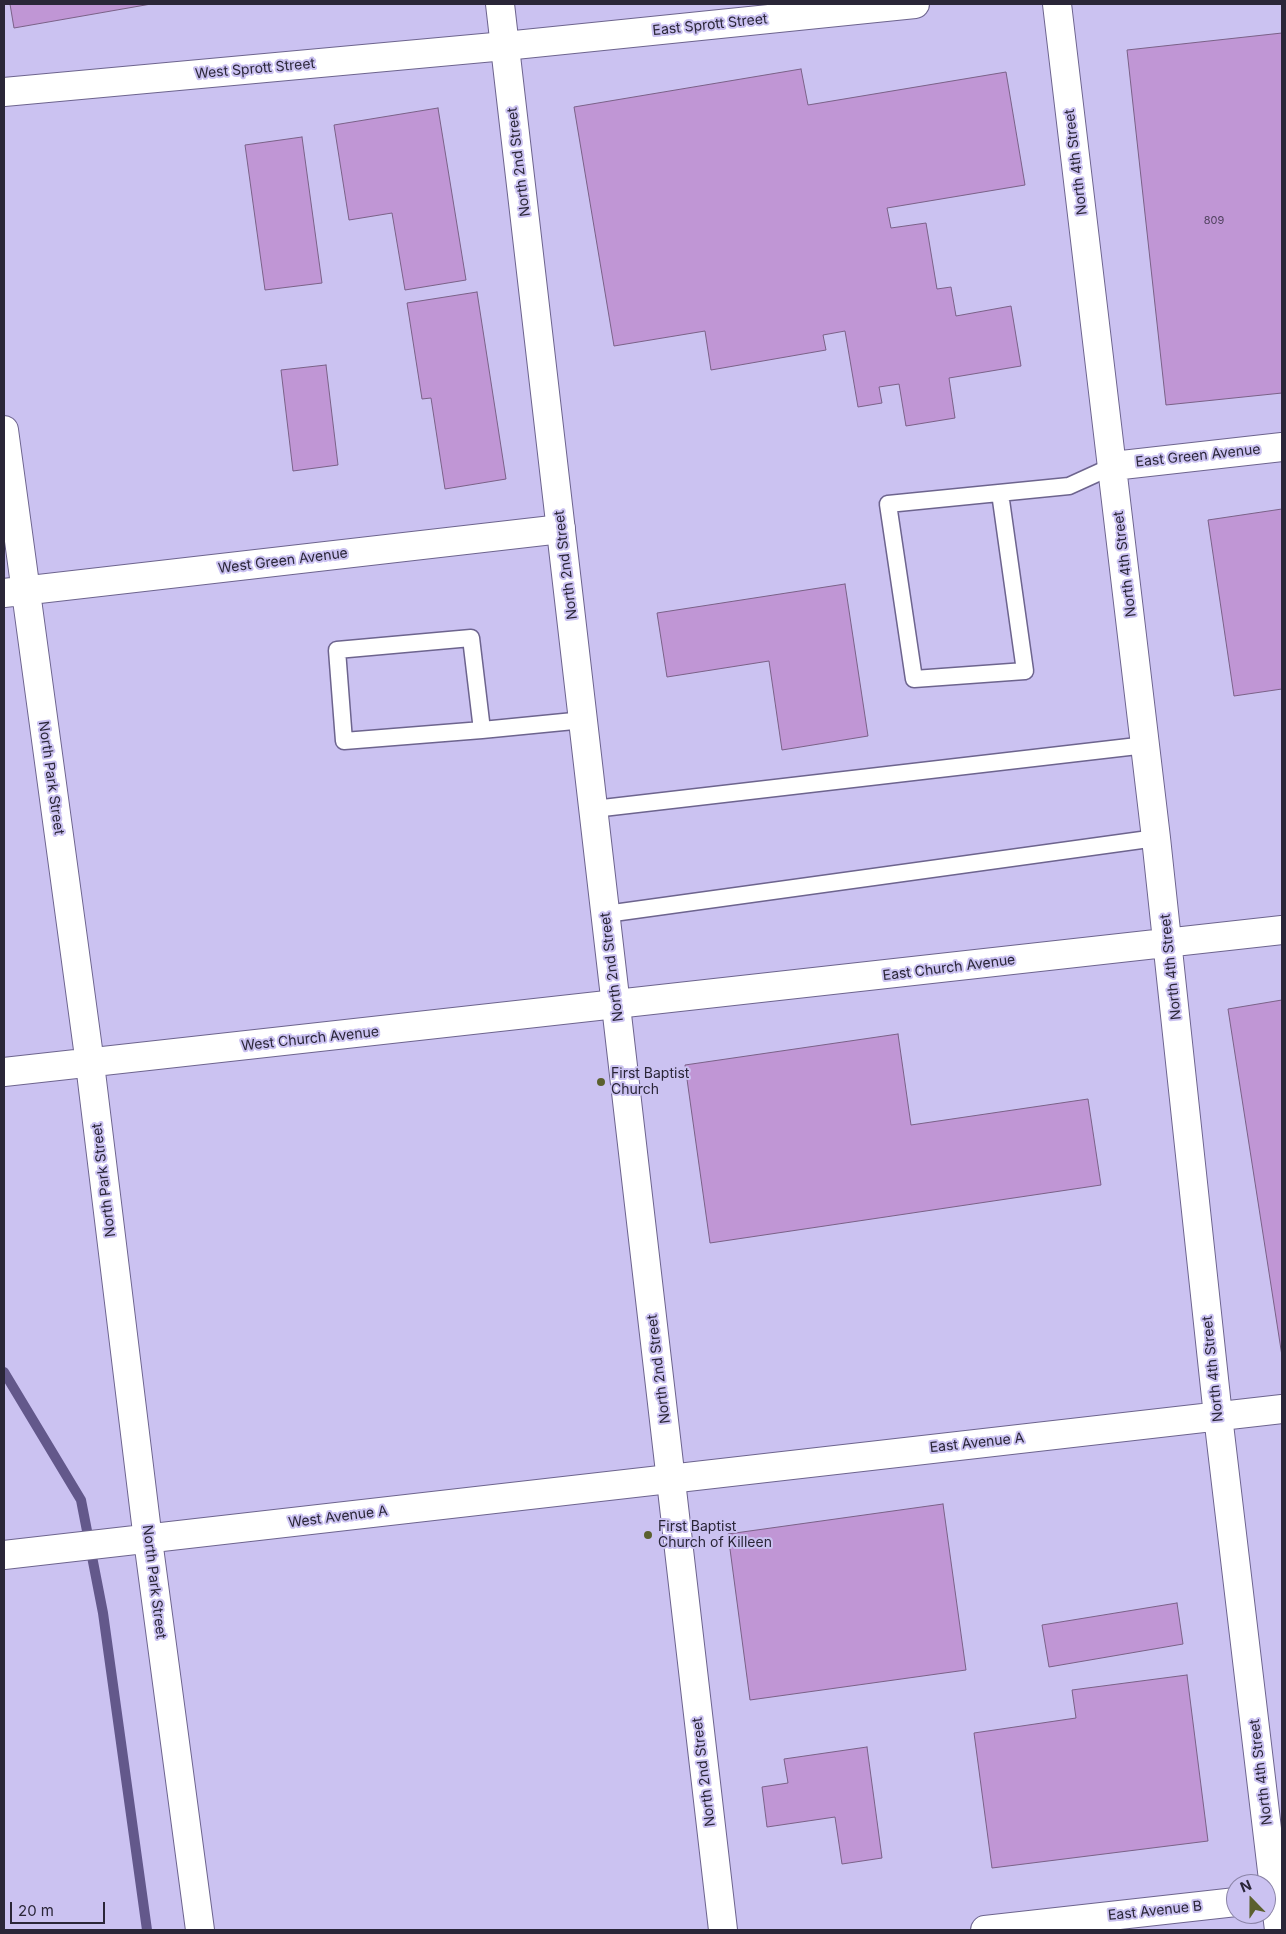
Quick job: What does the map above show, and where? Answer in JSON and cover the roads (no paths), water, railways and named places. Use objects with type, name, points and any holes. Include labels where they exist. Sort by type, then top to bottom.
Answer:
[{"type":"street","name":"North 2nd Street","points":[[500,4],[723,1930]]},
{"type":"street","name":"East Sprott Street","points":[[505,46],[915,4]]},
{"type":"street","name":"North 4th Street","points":[[1057,4],[1146,745],[1218,1416],[1272,1874]]},
{"type":"street","name":"West Sprott Street","points":[[4,92],[505,46]]},
{"type":"street","name":"North Park Street","points":[[4,430],[14,592],[90,1064],[136,1541],[200,1930]]},
{"type":"street","name":"East Green Avenue","points":[[1113,466],[1282,447]]},
{"type":"street","name":"West Green Avenue","points":[[14,592],[561,529]]},
{"type":"street","name":"East Church Avenue","points":[[617,1006],[1282,930]]},
{"type":"street","name":"West Church Avenue","points":[[4,1072],[617,1006]]},
{"type":"street","name":"East Avenue A","points":[[671,1477],[1282,1409]]},
{"type":"street","name":"West Avenue A","points":[[4,1555],[671,1477]]},
{"type":"street","name":"East Avenue B","points":[[985,1930],[1226,1903]]},
{"type":"street","name":"North 4th Street","points":[[1276,1906],[1279,1930]]},
{"type":"lane","points":[[1000,493],[1025,671],[914,679],[888,504],[1069,486],[1113,466]]},
{"type":"lane","points":[[482,730],[472,638],[338,650],[344,741],[482,730],[584,720]]},
{"type":"lane","points":[[594,809],[1146,745]]},
{"type":"lane","points":[[606,914],[1156,838]]},
{"type":"waterway","points":[[4,1372],[81,1500],[103,1613],[147,1930]]},
{"type":"place","name":"First Baptist Church","points":[[601,1082]]},
{"type":"place","name":"First Baptist Church of Killeen","points":[[648,1535]]}]
